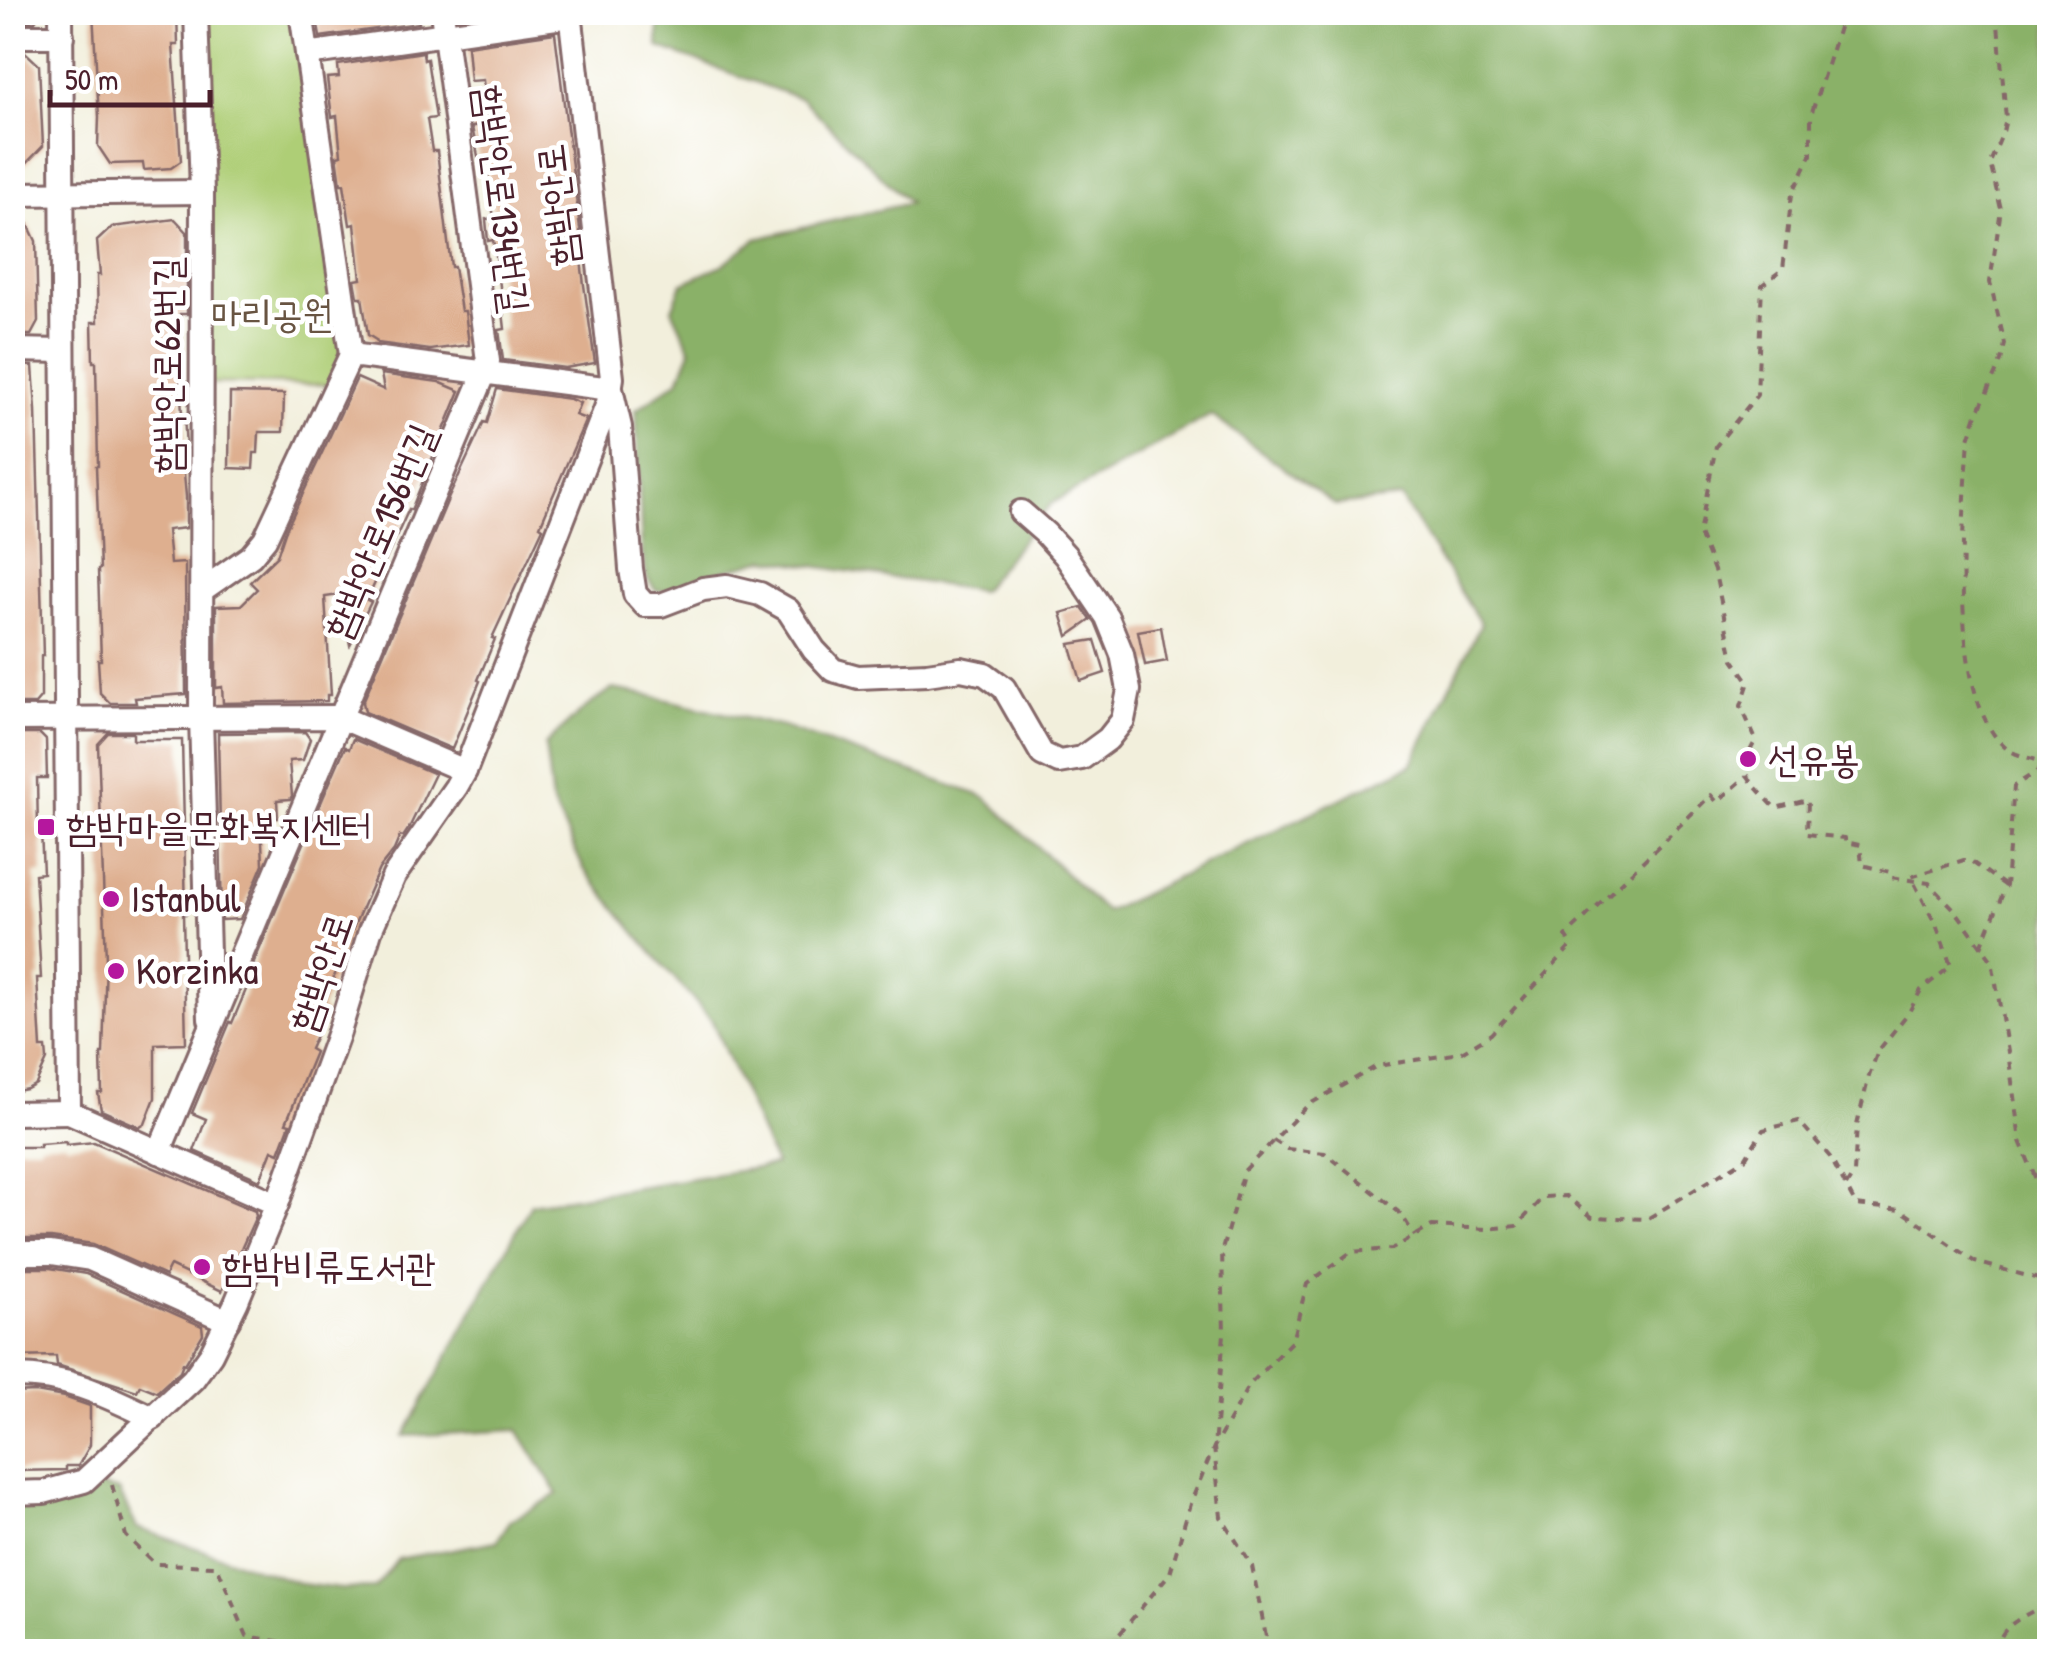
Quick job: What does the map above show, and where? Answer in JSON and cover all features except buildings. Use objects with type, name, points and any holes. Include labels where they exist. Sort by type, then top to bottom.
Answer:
[{"type":"street","name":"함박안로62번길","points":[[196,12],[202,192],[202,718],[210,1029]]},
{"type":"street","points":[[202,590],[251,556],[265,539],[351,355],[301,12]]},
{"type":"street","points":[[307,54],[444,23],[570,14]]},
{"type":"street","name":"함박안로","points":[[12,1492],[44,1492],[84,1480],[194,1379],[211,1354],[277,1204],[339,1032],[370,930],[394,876],[465,771],[608,403],[612,378],[570,14]]},
{"type":"street","name":"함박안로134번길","points":[[444,23],[488,362],[485,372]]},
{"type":"street","points":[[12,36],[61,24],[69,1112]]},
{"type":"street","points":[[12,194],[202,192]]},
{"type":"street","points":[[12,350],[63,351]]},
{"type":"street","name":"함박안로156번길","points":[[351,355],[611,389]]},
{"type":"street","name":"함박안로156번길","points":[[159,1152],[485,372]]},
{"type":"street","name":"함박안로","points":[[611,389],[620,427],[630,568],[635,594],[645,605],[661,605],[703,589],[727,586],[760,594],[788,610],[814,650],[833,670],[858,677],[960,669],[984,674],[1004,688],[1042,754],[1059,762],[1082,758],[1108,739],[1123,720],[1129,690],[1122,654],[1106,618],[1065,555],[1020,512]]},
{"type":"street","points":[[12,719],[340,717],[465,771]]},
{"type":"street","points":[[12,1113],[69,1112],[277,1204]]},
{"type":"street","points":[[12,1253],[90,1259],[228,1321]]},
{"type":"street","points":[[12,1376],[33,1376],[90,1388],[153,1418]]},
{"type":"path","points":[[1844,12],[1811,115],[1810,156],[1792,194],[1783,269],[1762,285],[1757,395],[1716,446],[1699,534],[1716,573],[1733,659],[1749,682],[1741,706],[1756,740],[1746,758],[1747,776],[1775,808],[1808,800],[1807,834],[1845,838],[1845,842],[1860,844],[1862,865],[1890,872],[1891,877],[1929,883],[1982,946],[1992,961],[2020,1141],[2050,1214]]},
{"type":"path","points":[[1997,12],[2006,119],[1990,163],[2000,209],[1990,282],[2005,344],[1969,439],[1962,609],[1973,683],[1983,718],[2008,750],[2049,764]]},
{"type":"path","points":[[1982,946],[2006,886],[2014,786],[2049,764]]},
{"type":"path","points":[[1269,1652],[1252,1566],[1221,1517],[1214,1448],[1224,1334],[1222,1250],[1244,1170],[1308,1104],[1377,1066],[1460,1052],[1492,1034],[1572,945],[1566,936],[1711,795],[1717,802],[1747,776]]},
{"type":"path","points":[[1846,1186],[1854,1173],[1858,1125],[1878,1051],[1910,1012],[1921,990],[1952,966],[1911,876],[1969,860],[2006,886]]},
{"type":"path","points":[[1094,1652],[1113,1642],[1170,1573],[1190,1504],[1214,1448],[1249,1385],[1292,1340],[1307,1284],[1351,1252],[1392,1249],[1432,1226],[1517,1226],[1543,1197],[1566,1196],[1592,1217],[1647,1218],[1745,1159],[1764,1130],[1799,1121],[1830,1156],[1856,1205],[1902,1210],[1976,1262],[2050,1282]]},
{"type":"path","points":[[1273,1140],[1287,1149],[1325,1153],[1401,1214],[1415,1236]]},
{"type":"path","points":[[106,1462],[126,1536],[154,1564],[217,1566],[247,1636],[305,1646],[308,1652]]},
{"type":"path","points":[[2001,1652],[2002,1634],[2050,1602]]},
{"type":"green space","name":"마리공원","points":[[196,13],[301,13],[351,355],[337,385],[202,383]]},
{"type":"green space","points":[[659,13],[2049,13],[2049,1651],[13,1652],[13,1499],[99,1486],[119,1491],[137,1528],[302,1584],[341,1589],[375,1588],[398,1559],[497,1541],[510,1521],[558,1494],[518,1430],[404,1436],[531,1204],[775,1165],[712,1021],[584,869],[552,802],[545,745],[612,689],[783,727],[985,797],[1106,912],[1411,765],[1481,624],[1401,498],[1335,505],[1211,415],[1051,504],[981,591],[766,559],[698,578],[671,590],[656,591],[647,578],[642,552],[636,410],[679,380],[691,350],[672,309],[682,284],[722,265],[756,239],[909,203],[802,99],[658,47]]},
{"type":"place","name":"선유봉","points":[[1748,759]]},
{"type":"place","name":"함박마을문화복지센터","points":[[46,827]]},
{"type":"place","name":"Istanbul","points":[[111,899]]},
{"type":"place","name":"Korzinka","points":[[116,971]]},
{"type":"place","name":"함박비류도서관","points":[[202,1267]]}]
